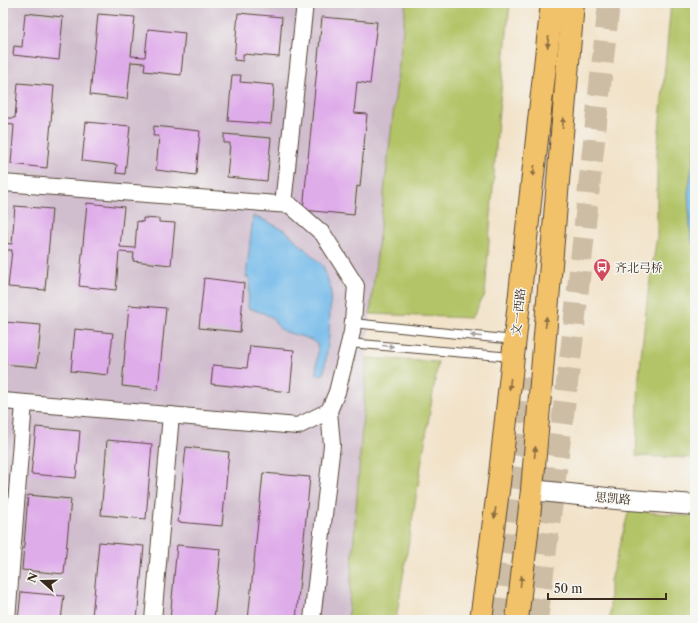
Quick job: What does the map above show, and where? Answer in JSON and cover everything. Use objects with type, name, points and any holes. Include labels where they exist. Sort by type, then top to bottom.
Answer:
[{"type":"main road","name":"文一西路","points":[[481,620],[499,483],[552,3]]},
{"type":"main road","points":[[517,620],[532,490],[573,3]]},
{"type":"street","points":[[283,204],[305,3]]},
{"type":"street","points":[[3,183],[290,205],[323,234],[356,286],[353,322],[349,343],[337,392],[329,411],[332,445],[312,620]]},
{"type":"street","points":[[3,401],[298,426],[329,411]]},
{"type":"street","points":[[7,620],[24,403]]},
{"type":"street","points":[[153,620],[171,415]]},
{"type":"street","name":"思凯路","points":[[532,490],[616,499],[695,505]]},
{"type":"lane","points":[[353,322],[514,348]]},
{"type":"lane","points":[[349,343],[514,348]]},
{"type":"shaded area","points":[[3,3],[406,3],[370,314],[348,620],[3,620]]},
{"type":"green space","points":[[406,3],[510,3],[498,120],[485,295],[471,318],[370,314]]},
{"type":"green space","points":[[671,3],[695,3],[695,150],[688,193],[691,239],[695,249],[695,458],[636,456],[639,376],[648,293],[657,237],[657,153]]},
{"type":"green space","points":[[367,358],[438,362],[396,620],[348,620]]},
{"type":"green space","points":[[629,510],[695,517],[695,620],[610,620],[610,581]]},
{"type":"water","points":[[695,150],[695,249],[691,239],[688,193]]},
{"type":"water","points":[[253,216],[286,231],[323,266],[331,289],[329,336],[324,374],[320,375],[316,373],[318,350],[317,345],[312,340],[283,331],[271,317],[248,308],[250,278],[246,277]]},
{"type":"building","points":[[25,13],[63,17],[59,60],[13,55],[14,46],[22,47]]},
{"type":"building","points":[[238,13],[282,17],[279,57],[243,54],[243,61],[234,60]]},
{"type":"building","points":[[98,14],[135,17],[131,56],[145,57],[148,29],[185,33],[181,75],[144,71],[145,63],[131,62],[127,99],[90,95]]},
{"type":"building","points":[[322,17],[377,22],[370,84],[357,82],[354,113],[367,114],[360,187],[357,186],[354,215],[303,210]]},
{"type":"building","points":[[232,75],[241,75],[240,82],[274,85],[271,124],[228,121]]},
{"type":"building","points":[[18,83],[54,86],[47,168],[11,164],[14,125],[3,124],[3,118],[15,118]]},
{"type":"building","points":[[86,122],[130,126],[125,174],[116,173],[117,165],[82,161]]},
{"type":"building","points":[[154,126],[200,131],[196,175],[156,170],[159,136],[153,136]]},
{"type":"building","points":[[224,134],[271,138],[267,181],[227,177],[230,143],[224,143]]},
{"type":"building","points":[[87,203],[124,207],[120,247],[135,248],[137,221],[143,222],[143,218],[159,219],[159,222],[175,223],[171,265],[133,261],[134,253],[119,252],[116,290],[79,286]]},
{"type":"building","points":[[15,206],[52,209],[45,290],[8,287],[12,250],[3,250],[3,243],[12,244]]},
{"type":"building","points":[[204,278],[244,283],[240,332],[199,328]]},
{"type":"building","points":[[129,305],[166,308],[158,390],[122,386]]},
{"type":"building","points":[[4,322],[41,325],[37,367],[3,364]]},
{"type":"building","points":[[75,329],[113,333],[108,375],[71,371]]},
{"type":"building","points":[[250,346],[294,350],[290,392],[211,384],[213,365],[247,368]]},
{"type":"building","points":[[36,427],[80,431],[76,478],[31,474]]},
{"type":"building","points":[[107,440],[152,444],[146,519],[101,515]]},
{"type":"building","points":[[186,447],[229,452],[222,526],[178,522]]},
{"type":"building","points":[[263,473],[310,477],[296,620],[248,620]]},
{"type":"building","points":[[28,495],[71,499],[64,574],[22,570]]},
{"type":"building","points":[[99,542],[144,546],[137,620],[92,617]]},
{"type":"building","points":[[177,545],[221,549],[214,620],[170,620]]},
{"type":"building","points":[[21,592],[64,596],[61,620],[18,620]]},
{"type":"tunnel","points":[[537,620],[572,344],[609,3]]},
{"type":"tunnel","points":[[501,620],[532,378]]},
{"type":"place","name":"齐北弓桥","points":[[602,282]]}]
